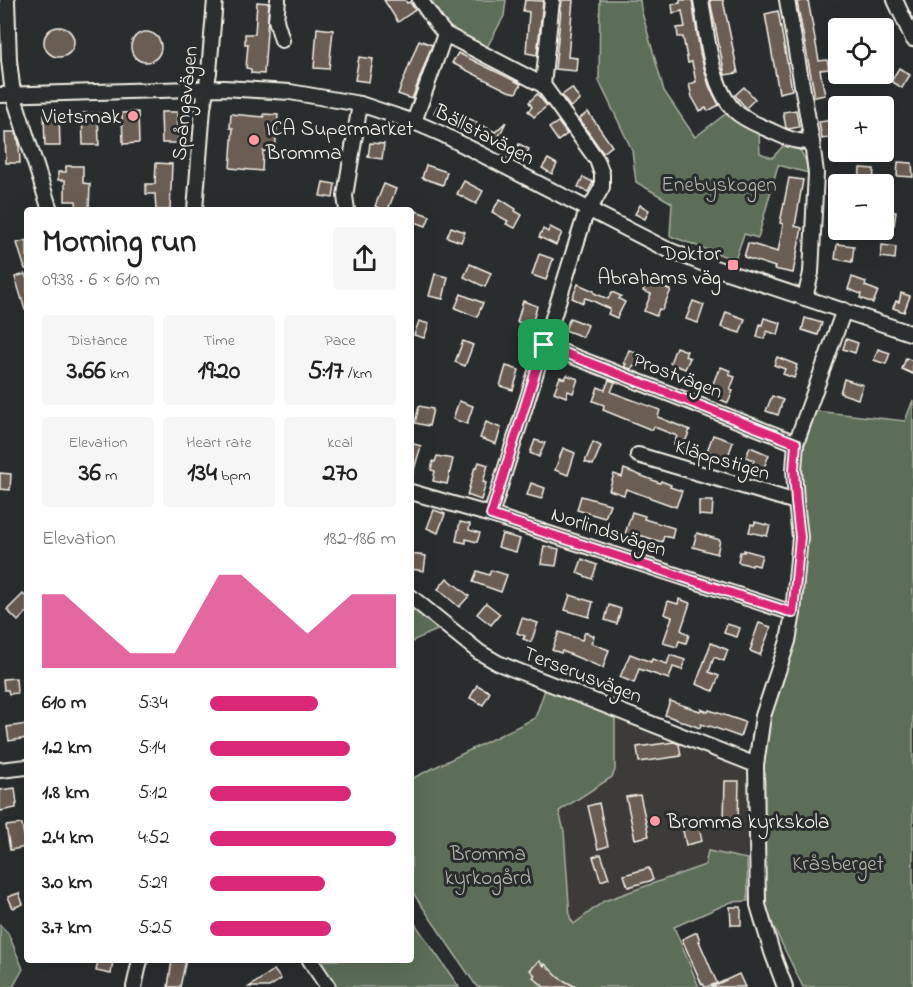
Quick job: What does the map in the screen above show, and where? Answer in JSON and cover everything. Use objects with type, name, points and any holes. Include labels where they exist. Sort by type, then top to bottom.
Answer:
[{"type":"street","points":[[7,0],[6,94],[49,207]]},
{"type":"street","name":"Spångavägen","points":[[195,207],[203,108],[216,0]]},
{"type":"street","points":[[278,0],[276,20],[282,40]]},
{"type":"street","points":[[420,0],[445,34],[543,85],[597,160],[603,174],[602,187],[580,229],[491,515]]},
{"type":"street","points":[[543,85],[552,0]]},
{"type":"street","points":[[701,0],[715,75],[722,95],[736,112],[752,122],[795,142],[812,142]]},
{"type":"street","points":[[787,0],[816,173],[811,273],[805,298]]},
{"type":"street","points":[[895,0],[913,39]]},
{"type":"street","points":[[414,122],[445,34]]},
{"type":"street","name":"Bällstavägen","points":[[6,94],[207,88],[290,92],[360,104],[442,134],[664,248],[710,266],[913,334]]},
{"type":"street","points":[[347,207],[345,196],[360,104]]},
{"type":"street","points":[[785,987],[771,952],[758,904],[756,765],[763,716],[788,641],[793,613],[800,537],[794,469],[796,443],[844,310]]},
{"type":"street","name":"Prostvägen","points":[[544,345],[796,443]]},
{"type":"street","name":"Kläppstigen","points":[[638,455],[796,502]]},
{"type":"street","name":"Norlindsvägen","points":[[414,493],[491,515],[793,613]]},
{"type":"street","name":"Terserusvägen","points":[[414,599],[479,652],[498,663],[756,765]]},
{"type":"street","points":[[0,770],[24,767]]},
{"type":"street","points":[[134,987],[139,963]]},
{"type":"street","points":[[312,963],[328,987]]},
{"type":"shaded area","name":"Bromma kyrkskola","points":[[615,711],[751,766],[747,859],[708,851],[706,865],[604,901],[574,925],[570,918],[564,831],[559,811],[612,777],[615,769]]},
{"type":"green space","points":[[429,0],[506,0],[504,16],[486,49],[451,31]]},
{"type":"green space","name":"Enebyskogen","points":[[600,0],[640,0],[664,91],[695,137],[727,113],[759,134],[760,153],[772,158],[784,145],[800,150],[806,161],[808,173],[778,165],[758,238],[744,234],[735,260],[670,236],[672,203],[636,182],[632,150],[599,81]]},
{"type":"green space","name":"Kråsberget","points":[[913,400],[913,987],[803,987],[762,903],[765,739],[792,643],[805,546],[801,456],[816,411],[905,421]]},
{"type":"green space","points":[[414,604],[442,628],[414,640]]},
{"type":"green space","name":"Bromma kyrkogård","points":[[546,687],[615,711],[615,770],[612,777],[559,811],[564,831],[570,918],[574,924],[604,901],[705,865],[708,851],[747,859],[748,901],[731,902],[674,927],[699,987],[477,987],[414,894],[414,778],[535,718]]},
{"type":"green space","points":[[414,922],[459,987],[336,987],[321,963],[414,963]]},
{"type":"green space","points":[[0,925],[8,933],[23,969],[13,987],[0,987]]},
{"type":"building","points":[[384,0],[405,0],[407,3],[410,2],[415,10],[398,22]]},
{"type":"building","points":[[525,0],[543,1],[537,55],[526,53],[529,12],[523,11]]},
{"type":"building","points":[[562,0],[573,0],[568,57],[577,58],[576,71],[555,69]]},
{"type":"building","points":[[680,0],[692,0],[700,53],[709,86],[719,105],[708,111],[706,108],[700,111],[692,97],[689,84],[696,82],[692,62],[688,63],[683,37],[678,37],[677,28],[685,27],[682,11],[673,13],[672,4],[680,3]]},
{"type":"building","points":[[710,0],[723,0],[738,73],[725,75]]},
{"type":"building","points":[[808,0],[819,61],[827,60],[828,69],[820,70],[825,95],[815,97],[797,2]]},
{"type":"building","points":[[257,2],[269,3],[264,74],[251,73],[251,69],[246,68],[248,44],[245,44],[245,34],[255,34]]},
{"type":"building","points":[[778,11],[792,90],[779,93],[765,14]]},
{"type":"building","points":[[59,27],[70,31],[74,42],[70,53],[59,57],[48,53],[44,42],[48,31]]},
{"type":"building","points":[[317,28],[333,30],[329,69],[314,68]]},
{"type":"building","points":[[146,32],[157,36],[161,47],[157,58],[146,62],[135,58],[131,47],[135,36]]},
{"type":"building","points":[[419,40],[432,45],[412,99],[398,94]]},
{"type":"building","points":[[458,53],[521,84],[516,93],[452,63]]},
{"type":"building","points":[[359,57],[373,59],[369,82],[355,80]]},
{"type":"building","points":[[899,68],[910,75],[902,88],[894,83],[894,76]]},
{"type":"building","points":[[744,87],[755,99],[746,108],[735,95]]},
{"type":"building","points":[[572,88],[580,100],[570,107],[562,95]]},
{"type":"building","points":[[537,94],[547,106],[534,117],[528,111],[532,107],[529,102]]},
{"type":"building","points":[[439,103],[449,108],[444,118],[434,113]]},
{"type":"building","points":[[796,110],[799,127],[786,128],[783,112]]},
{"type":"building","points":[[138,112],[139,143],[123,144],[122,113]]},
{"type":"building","points":[[161,112],[177,112],[178,143],[162,143]]},
{"type":"building","points":[[588,112],[612,146],[603,153],[579,119]]},
{"type":"building","points":[[59,113],[60,146],[45,146],[44,114]]},
{"type":"building","points":[[82,113],[98,113],[99,145],[83,145]]},
{"type":"building","name":"ICA Supermarket Bromma","points":[[231,114],[264,117],[264,114],[278,115],[275,152],[263,151],[262,171],[230,168],[233,128],[230,128]]},
{"type":"building","points":[[464,116],[495,132],[506,122],[495,145],[459,125]]},
{"type":"building","points":[[828,121],[828,138],[822,139],[819,122]]},
{"type":"building","points":[[558,122],[567,134],[558,141],[549,128]]},
{"type":"building","points":[[5,132],[16,132],[20,163],[6,163]]},
{"type":"building","points":[[370,143],[384,144],[382,159],[368,157]]},
{"type":"building","points":[[519,144],[529,149],[524,159],[514,154]]},
{"type":"building","points":[[548,159],[557,164],[552,174],[542,168]]},
{"type":"building","points":[[898,162],[912,163],[913,177],[897,176]]},
{"type":"building","points":[[156,163],[172,164],[170,207],[156,207],[155,194],[146,194],[146,184],[155,184]]},
{"type":"building","points":[[426,165],[447,172],[443,185],[422,178]]},
{"type":"building","points":[[66,166],[83,166],[83,183],[90,184],[89,207],[77,207],[76,201],[65,201],[65,180],[58,180],[58,172],[66,172]]},
{"type":"building","points":[[860,168],[874,169],[874,174],[860,174]]},
{"type":"building","points":[[583,177],[593,182],[588,192],[578,187]]},
{"type":"building","points":[[789,178],[803,180],[795,226],[802,228],[793,273],[774,269],[775,267],[744,257],[748,243],[778,252],[783,224],[780,223]]},
{"type":"building","points":[[464,181],[483,191],[476,204],[457,194]]},
{"type":"building","points":[[323,182],[335,184],[333,198],[320,196]]},
{"type":"building","points":[[384,184],[396,189],[389,207],[375,206]]},
{"type":"building","points":[[500,199],[522,215],[515,228],[506,224],[508,221],[492,212]]},
{"type":"building","points":[[640,205],[649,210],[645,219],[635,214]]},
{"type":"building","points":[[416,211],[430,216],[426,226],[414,222]]},
{"type":"building","points":[[451,227],[465,232],[461,242],[447,237]]},
{"type":"building","points":[[550,227],[562,233],[556,245],[539,237],[543,229],[548,232]]},
{"type":"building","points":[[24,241],[24,266],[17,243]]},
{"type":"building","points":[[837,244],[854,246],[852,262],[835,259]]},
{"type":"building","points":[[882,245],[896,247],[895,259],[881,257]]},
{"type":"building","points":[[539,254],[553,259],[546,280],[532,275]]},
{"type":"building","points":[[470,264],[491,273],[485,287],[464,277]]},
{"type":"building","points":[[24,274],[24,307],[15,277]]},
{"type":"building","points":[[435,274],[448,277],[443,299],[429,296]]},
{"type":"building","points":[[852,277],[866,282],[865,286],[878,291],[873,303],[860,298],[861,294],[848,289]]},
{"type":"building","points":[[646,282],[671,290],[662,310],[659,309],[656,316],[644,311],[651,294],[643,291]]},
{"type":"building","points":[[578,284],[608,299],[612,292],[621,296],[619,299],[625,302],[617,318],[608,314],[610,309],[591,300],[585,298],[583,303],[572,298]]},
{"type":"building","points":[[901,293],[910,296],[904,312],[893,308],[896,301],[899,302]]},
{"type":"building","points":[[461,294],[483,303],[477,317],[455,308]]},
{"type":"building","points":[[523,301],[537,306],[530,340],[519,336],[523,323],[517,322]]},
{"type":"building","points":[[693,301],[704,305],[698,323],[686,319]]},
{"type":"building","points":[[726,312],[745,319],[740,333],[721,327]]},
{"type":"building","points":[[570,318],[588,325],[583,337],[565,330]]},
{"type":"building","points":[[764,318],[781,323],[778,335],[767,331],[764,339],[757,337]]},
{"type":"building","points":[[805,318],[822,323],[818,335],[802,330]]},
{"type":"building","points":[[419,321],[429,324],[424,338],[414,335]]},
{"type":"building","points":[[846,339],[858,343],[855,353],[843,349]]},
{"type":"building","points":[[463,341],[473,345],[465,366],[455,362]]},
{"type":"building","points":[[676,347],[687,351],[685,356],[690,358],[685,369],[670,363]]},
{"type":"building","points":[[878,349],[890,353],[886,364],[874,360]]},
{"type":"building","points":[[629,350],[643,356],[639,369],[633,366],[632,369],[624,367]]},
{"type":"building","points":[[777,357],[797,365],[794,378],[783,374],[785,369],[774,365]]},
{"type":"building","points":[[906,358],[913,361],[913,374],[902,369]]},
{"type":"building","points":[[506,366],[519,370],[513,390],[500,386]]},
{"type":"building","points":[[721,367],[731,371],[729,375],[735,377],[728,403],[717,398],[720,389],[712,386]]},
{"type":"building","points":[[567,375],[578,379],[573,393],[568,391],[566,397],[554,392],[560,377],[565,379]]},
{"type":"building","points":[[844,379],[863,385],[858,399],[840,393]]},
{"type":"building","points":[[609,380],[615,382],[611,392],[660,410],[658,417],[690,430],[683,447],[674,444],[677,436],[654,427],[652,430],[603,410],[604,405],[593,401],[598,387],[605,390]]},
{"type":"building","points":[[772,396],[783,400],[778,415],[766,411]]},
{"type":"building","points":[[459,401],[473,406],[467,424],[453,419]]},
{"type":"building","points":[[419,406],[433,409],[429,426],[415,423]]},
{"type":"building","points":[[486,422],[501,428],[496,444],[480,438]]},
{"type":"building","points":[[713,435],[733,442],[727,459],[707,451]]},
{"type":"building","points":[[535,440],[545,443],[539,457],[530,453]]},
{"type":"building","points":[[593,442],[601,446],[593,465],[585,462]]},
{"type":"building","points":[[414,444],[421,446],[414,470]]},
{"type":"building","points":[[750,447],[769,455],[763,470],[752,466],[754,460],[746,457]]},
{"type":"building","points":[[563,448],[575,453],[568,475],[555,470]]},
{"type":"building","points":[[437,456],[453,459],[447,484],[433,481],[435,471],[431,470]]},
{"type":"building","points":[[479,462],[488,465],[481,500],[467,495],[475,467]]},
{"type":"building","points":[[624,469],[660,483],[661,481],[682,491],[676,507],[626,489],[624,495],[609,490],[614,474],[622,477]]},
{"type":"building","points":[[0,473],[11,474],[10,490],[0,489]]},
{"type":"building","points":[[531,483],[545,488],[542,499],[527,495]]},
{"type":"building","points":[[581,496],[610,504],[605,518],[577,510]]},
{"type":"building","points":[[699,501],[713,501],[712,516],[699,515]]},
{"type":"building","points":[[434,510],[445,514],[438,533],[427,528]]},
{"type":"building","points":[[632,512],[645,516],[644,519],[674,528],[672,538],[664,536],[662,542],[639,535],[638,538],[625,534]]},
{"type":"building","points":[[460,522],[470,524],[469,530],[480,533],[477,542],[466,539],[466,543],[456,541]]},
{"type":"building","points":[[755,522],[770,526],[767,536],[749,532],[751,524],[754,525]]},
{"type":"building","points":[[697,533],[720,540],[717,554],[693,547]]},
{"type":"building","points":[[502,534],[520,539],[516,552],[498,547]]},
{"type":"building","points":[[544,546],[559,549],[556,566],[541,564]]},
{"type":"building","points":[[744,550],[762,555],[759,566],[738,562],[740,552]]},
{"type":"building","points":[[414,554],[426,556],[424,571],[414,569]]},
{"type":"building","points":[[582,559],[597,565],[592,579],[577,573]]},
{"type":"building","points":[[491,570],[507,575],[501,592],[473,582],[477,571],[489,575]]},
{"type":"building","points":[[447,578],[469,596],[459,607],[438,589]]},
{"type":"building","points":[[24,595],[24,615],[18,621],[7,610]]},
{"type":"building","points":[[570,595],[593,602],[589,617],[565,610]]},
{"type":"building","points":[[679,599],[690,603],[681,630],[689,635],[686,643],[679,641],[677,647],[663,643],[672,617],[664,614],[668,601],[678,604]]},
{"type":"building","points":[[486,603],[500,614],[491,625],[477,614]]},
{"type":"building","points":[[609,605],[621,609],[617,624],[605,620]]},
{"type":"building","points":[[522,618],[538,623],[531,642],[523,639],[525,636],[517,633]]},
{"type":"building","points":[[759,623],[771,627],[760,655],[750,651]]},
{"type":"building","points":[[727,624],[740,628],[737,637],[724,633]]},
{"type":"building","points":[[559,632],[582,640],[585,632],[594,636],[591,643],[609,650],[603,668],[562,651],[561,653],[552,650]]},
{"type":"building","points":[[711,643],[728,650],[724,661],[714,657],[709,672],[719,676],[713,691],[696,684]]},
{"type":"building","points":[[630,654],[651,662],[652,659],[667,664],[670,655],[685,660],[682,670],[673,667],[669,679],[639,669],[634,683],[620,677]]},
{"type":"building","points":[[16,678],[17,693],[9,694],[8,690],[4,690],[3,679]]},
{"type":"building","points":[[477,685],[490,692],[483,705],[470,698]]},
{"type":"building","points":[[670,701],[700,711],[701,709],[708,712],[709,710],[745,722],[740,737],[710,726],[701,724],[700,728],[665,715]]},
{"type":"building","points":[[24,724],[24,738],[9,741],[7,727]]},
{"type":"building","points":[[674,742],[679,744],[681,756],[639,762],[637,747]]},
{"type":"building","points":[[725,781],[739,781],[738,821],[724,821]]},
{"type":"building","points":[[15,788],[16,808],[0,811],[0,790]]},
{"type":"building","points":[[640,795],[649,836],[635,839],[626,797]]},
{"type":"building","points":[[599,803],[608,846],[598,849],[588,806]]},
{"type":"building","points":[[697,817],[702,841],[686,845],[681,821]]},
{"type":"building","points":[[22,824],[24,847],[10,850],[6,826]]},
{"type":"building","points":[[601,854],[609,878],[601,881],[593,857]]},
{"type":"building","points":[[649,868],[653,880],[628,887],[624,875]]},
{"type":"building","points":[[19,893],[23,904],[13,908],[8,897]]},
{"type":"building","points":[[730,907],[741,907],[741,925],[731,925]]},
{"type":"building","points":[[697,932],[717,983],[707,987],[702,985],[682,939]]},
{"type":"building","points":[[539,961],[559,978],[576,987],[544,987],[533,977],[535,975],[530,970]]},
{"type":"building","points":[[97,963],[113,963],[111,974],[96,971]]},
{"type":"building","points":[[172,963],[185,963],[180,987],[168,987]]},
{"type":"building","points":[[274,970],[281,979],[269,987],[249,987]]},
{"type":"building","points":[[739,974],[745,987],[711,987]]},
{"type":"place","name":"Vietsmak","points":[[133,116]]},
{"type":"place","name":"ICA Supermarket Bromma","points":[[254,140]]},
{"type":"place","name":"Doktor Abrahams väg","points":[[733,265]]},
{"type":"place","name":"Bromma kyrkskola","points":[[655,821]]},
{"type":"route","points":[[544,345],[796,443],[794,469],[800,537],[793,613],[491,515],[544,345]]}]
